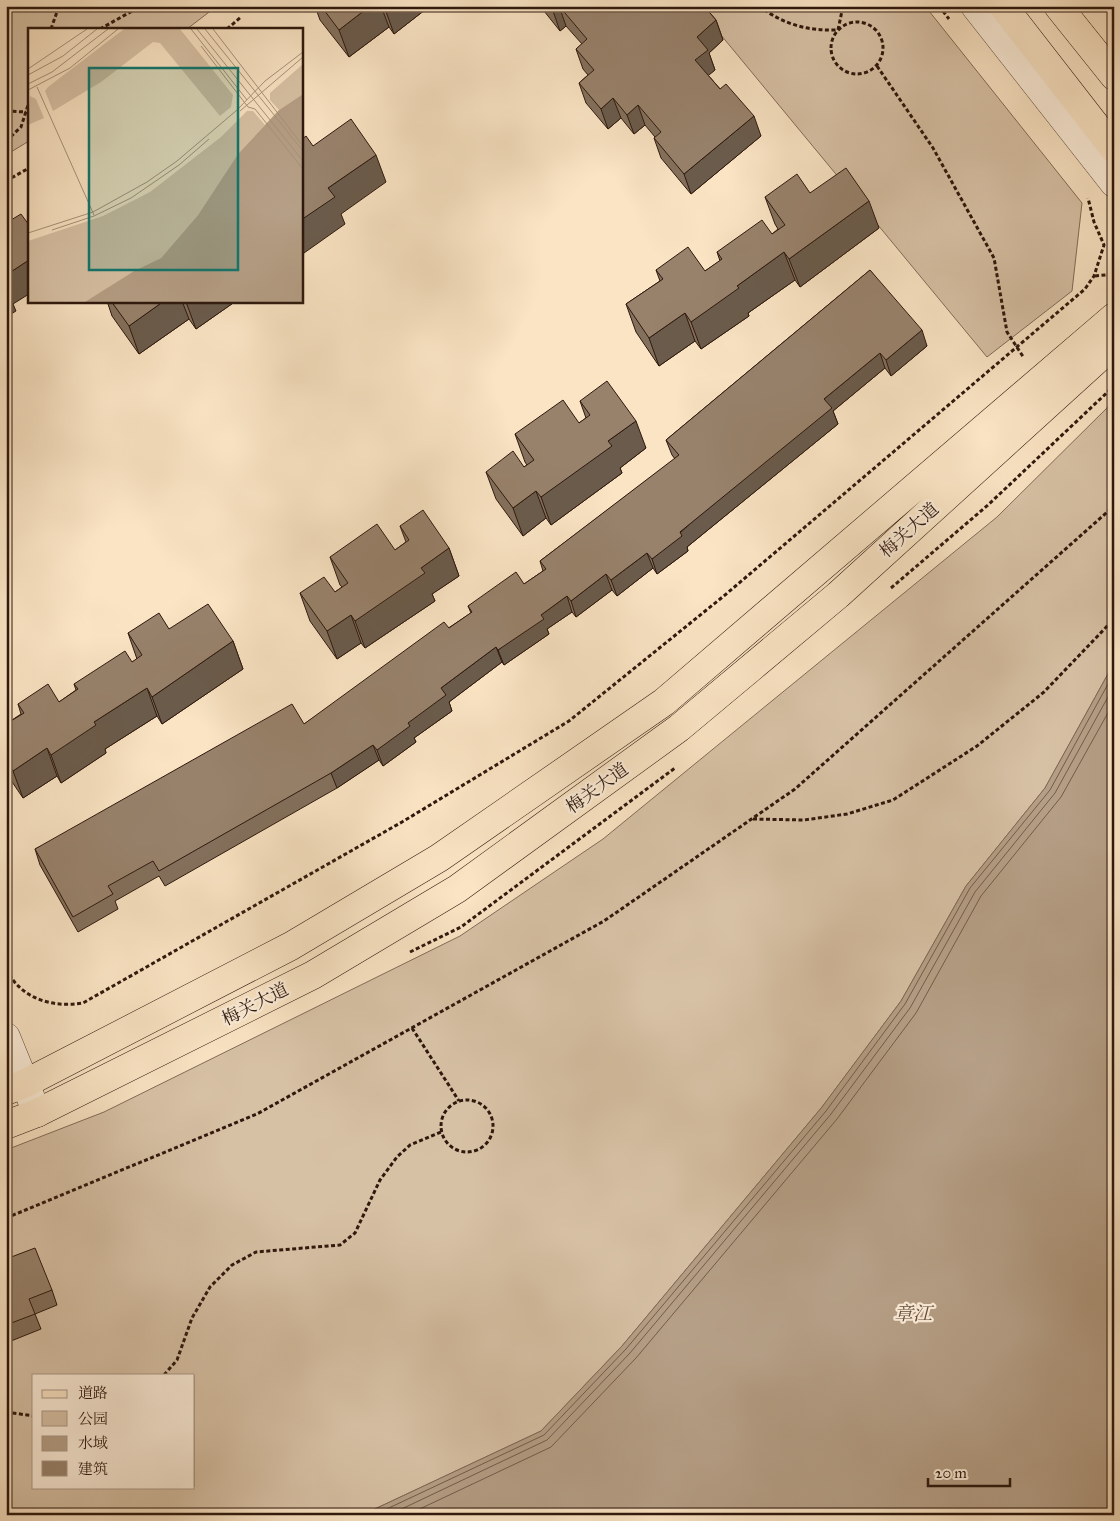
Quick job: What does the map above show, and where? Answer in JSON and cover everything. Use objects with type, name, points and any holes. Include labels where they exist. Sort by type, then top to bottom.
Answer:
[{"type":"main road","points":[[1003,6],[1112,149]]},
{"type":"main road","points":[[1058,6],[1114,76]]},
{"type":"main road","name":"梅关大道","points":[[16,1087],[291,946],[439,858],[664,702],[1114,317]]},
{"type":"main road","name":"梅关大道","points":[[6,1125],[37,1113],[313,975],[457,889],[686,721],[838,595],[1114,344]]},
{"type":"street","points":[[975,6],[1114,183]]},
{"type":"street","points":[[6,1038],[16,1087],[37,1113]]},
{"type":"path","points":[[52,28],[59,6]]},
{"type":"path","points":[[102,28],[141,6]]},
{"type":"path","points":[[759,6],[786,23],[803,28],[838,30],[846,24],[858,22],[868,24],[878,31],[883,41],[884,52],[877,66],[863,74],[846,72],[838,66],[831,49],[833,39],[838,30],[843,6]]},
{"type":"path","points":[[939,6],[951,22]]},
{"type":"path","points":[[227,28],[242,17]]},
{"type":"path","points":[[877,66],[933,148],[994,258],[1007,332],[1038,382]]},
{"type":"path","points":[[6,141],[21,127],[28,105]]},
{"type":"path","points":[[6,111],[26,112]]},
{"type":"path","points":[[6,181],[28,169]]},
{"type":"path","points":[[6,969],[18,986],[41,1001],[55,1004],[83,1003],[402,822],[569,721],[726,595],[1074,300],[1094,276],[1104,245],[1084,190]]},
{"type":"path","points":[[1094,276],[1114,274]]},
{"type":"path","points":[[6,1218],[257,1114],[604,921],[795,789],[1114,506]]},
{"type":"path","points":[[752,819],[804,820],[847,814],[893,800],[978,746],[1044,692],[1114,619]]},
{"type":"path","points":[[412,1028],[459,1100]]},
{"type":"path","points":[[470,1099],[480,1102],[488,1109],[493,1119],[494,1130],[490,1140],[482,1148],[472,1152],[462,1152],[445,1140],[441,1132],[444,1112],[450,1105],[459,1100],[470,1099]]},
{"type":"path","points":[[165,1374],[177,1360],[192,1318],[210,1288],[232,1266],[256,1252],[340,1245],[355,1233],[380,1180],[397,1158],[410,1145],[441,1132]]},
{"type":"path","points":[[6,1412],[32,1416]]},
{"type":"green space","points":[[6,6],[217,6],[188,28],[28,28],[28,142],[6,155]]},
{"type":"green space","points":[[697,6],[925,6],[1082,203],[1072,291],[987,357]]},
{"type":"green space","points":[[1114,401],[1114,663],[1045,788],[966,886],[901,1001],[822,1107],[622,1346],[541,1431],[362,1515],[6,1515],[6,1150],[104,1112],[460,936],[603,839],[997,517]]},
{"type":"water","name":"章江","points":[[1114,663],[1114,1515],[362,1515],[541,1431],[622,1346],[822,1107],[901,1001],[966,886],[1045,788]]},
{"type":"building","points":[[321,6],[370,6],[339,30]]},
{"type":"building","points":[[549,6],[558,6],[553,11]]},
{"type":"building","points":[[559,6],[704,6],[716,20],[697,37],[708,50],[695,60],[720,89],[726,84],[754,116],[684,174],[654,138],[661,132],[638,105],[627,115],[613,98],[601,109],[579,83],[594,70],[576,49],[587,39]]},
{"type":"building","points":[[351,119],[376,155],[328,188],[335,197],[302,219],[302,139],[306,136],[313,146]]},
{"type":"building","points":[[846,168],[869,201],[789,259],[784,252],[737,286],[739,288],[691,322],[685,313],[649,338],[626,304],[663,279],[656,270],[688,247],[705,271],[722,259],[717,252],[762,220],[772,234],[785,225],[765,197],[797,174],[810,193]]},
{"type":"building","points":[[21,214],[28,224],[28,261],[6,275],[6,223]]},
{"type":"building","points":[[870,270],[922,330],[886,360],[880,353],[824,399],[832,408],[680,532],[682,536],[652,559],[647,553],[611,580],[606,574],[571,601],[567,596],[541,615],[544,619],[498,650],[496,647],[441,688],[446,695],[408,723],[410,726],[377,750],[373,745],[331,773],[159,871],[153,861],[108,886],[113,894],[73,917],[35,849],[292,704],[304,724],[444,622],[449,628],[472,612],[468,606],[516,572],[524,584],[546,569],[540,561],[679,455],[666,440]]},
{"type":"building","points":[[112,302],[163,302],[129,326]]},
{"type":"building","points":[[607,381],[636,421],[608,441],[612,446],[541,497],[536,491],[513,508],[486,472],[513,451],[524,467],[534,460],[515,434],[563,400],[579,423],[590,415],[580,401]]},
{"type":"building","points":[[423,510],[449,548],[421,568],[425,573],[355,621],[351,615],[327,631],[300,593],[324,577],[335,592],[348,583],[330,557],[377,524],[395,550],[409,540],[400,526]]},
{"type":"building","points":[[208,604],[233,641],[152,697],[147,688],[94,722],[96,725],[51,755],[47,748],[13,771],[6,760],[6,724],[24,713],[18,704],[48,684],[59,702],[78,689],[74,684],[125,651],[132,662],[142,655],[128,633],[159,613],[169,629]]},
{"type":"building","points":[[35,1248],[52,1290],[29,1299],[35,1314],[6,1325],[6,1259]]}]
